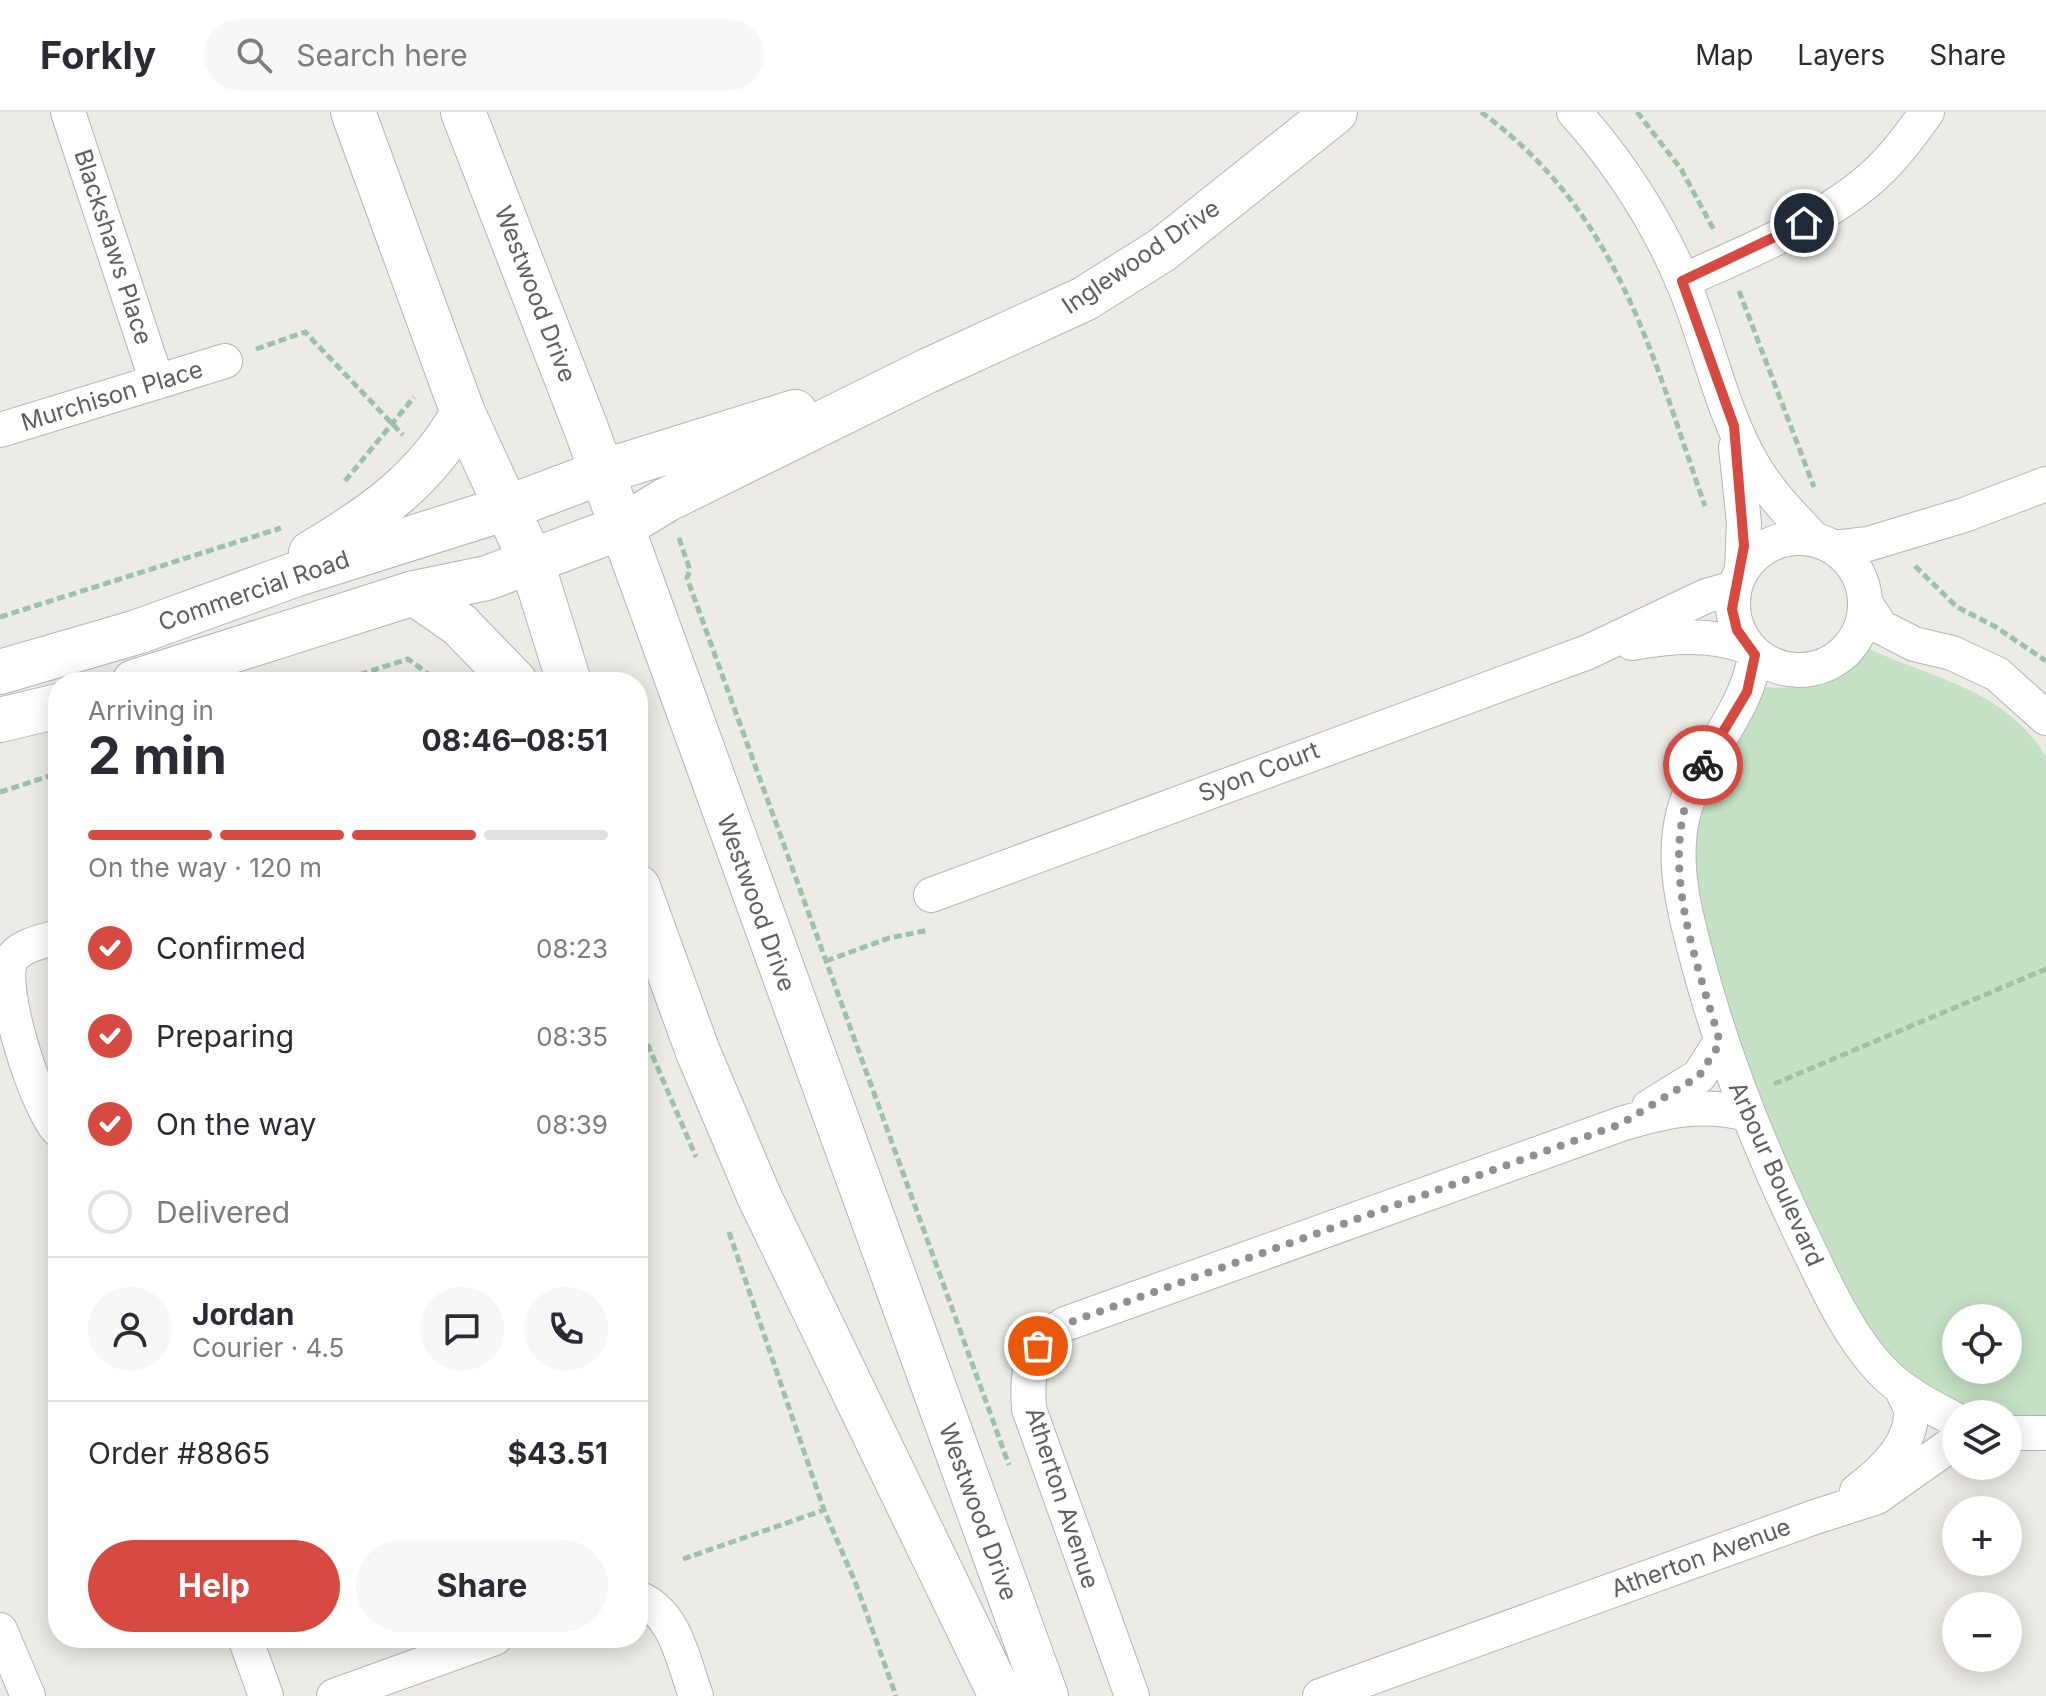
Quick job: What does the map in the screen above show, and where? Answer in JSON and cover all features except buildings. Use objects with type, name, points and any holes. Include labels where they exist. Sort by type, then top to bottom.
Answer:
[{"type":"street","name":"Blackshaws Place","points":[[68,112],[157,382]]},
{"type":"street","points":[[353,112],[463,413],[532,563],[566,672]]},
{"type":"street","name":"Westwood Drive","points":[[463,112],[602,472],[1046,1696]]},
{"type":"street","name":"Inglewood Drive","points":[[532,563],[620,528],[666,500],[927,371],[1043,321],[1120,277],[1225,202],[1308,126],[1335,112]]},
{"type":"street","points":[[1574,112],[1641,200],[1682,281],[1734,426],[1767,488],[1858,574],[1864,598],[1881,627],[1914,644],[1952,653],[1997,674],[2046,718]]},
{"type":"street","points":[[1682,281],[1791,229],[1843,197],[1880,171],[1927,112]]},
{"type":"street","name":"Murchison Place","points":[[0,430],[225,361]]},
{"type":"street","name":"Inglewood Drive","points":[[602,472],[927,371]]},
{"type":"street","points":[[198,609],[295,563],[347,532],[415,480],[463,413]]},
{"type":"street","points":[[1734,426],[1744,523],[1734,619],[1751,651]]},
{"type":"street","name":"Commercial Road","points":[[0,672],[65,655],[507,508],[602,472]]},
{"type":"street","points":[[1588,652],[1738,579],[1756,553],[1774,543],[1794,538],[1825,544],[1868,544],[1964,515],[2046,484]]},
{"type":"street","points":[[1588,652],[1636,642],[1721,637],[1789,670],[1809,670],[1826,664],[1842,654],[1855,639],[1863,622],[1864,579],[1874,566],[1905,545],[1964,515]]},
{"type":"street","name":"Commercial Road","points":[[165,672],[414,593],[487,578],[532,563]]},
{"type":"street","points":[[414,593],[460,625],[505,672]]},
{"type":"street","name":"Arbour Boulevard","points":[[1751,651],[1747,692],[1698,773],[1684,806],[1679,834],[1685,914],[1720,1043],[1743,1106],[1822,1277],[1860,1344],[1902,1390],[1942,1412]]},
{"type":"street","name":"Syon Court","points":[[935,911],[1588,652]]},
{"type":"street","points":[[0,720],[48,708]]},
{"type":"street","name":"Westwood Drive","points":[[648,914],[698,1052],[759,1196],[1001,1696]]},
{"type":"street","points":[[48,940],[24,947],[10,961],[5,980],[7,1002],[43,1112],[48,1118]]},
{"type":"street","points":[[1621,1124],[1699,1076],[1720,1043]]},
{"type":"street","points":[[1621,1124],[1695,1107],[1743,1106]]},
{"type":"street","name":"Atherton Avenue","points":[[1132,1696],[1029,1409],[1029,1371],[1038,1346],[1065,1324],[1621,1124]]},
{"type":"street","points":[[1812,1518],[1866,1484],[1898,1451],[1908,1434],[1911,1412],[1902,1390]]},
{"type":"street","points":[[2022,1433],[2046,1433]]},
{"type":"street","points":[[1812,1518],[1877,1497],[1942,1451]]},
{"type":"street","name":"Atherton Avenue","points":[[1320,1696],[1812,1518]]},
{"type":"street","points":[[648,1602],[668,1621],[696,1696]]},
{"type":"street","points":[[0,1630],[28,1696]]},
{"type":"street","points":[[249,1648],[266,1696]]},
{"type":"street","points":[[334,1696],[467,1648]]},
{"type":"path","points":[[1481,112],[1545,165],[1583,212],[1615,264],[1707,513]]},
{"type":"path","points":[[225,361],[305,332],[394,423],[428,464]]},
{"type":"path","points":[[334,494],[414,399],[409,385]]},
{"type":"path","points":[[666,500],[690,570],[687,578],[1011,1471]]},
{"type":"path","points":[[0,617],[292,524]]},
{"type":"path","points":[[1926,580],[1957,607],[1996,627],[2046,661]]},
{"type":"path","points":[[368,672],[408,659],[426,672]]},
{"type":"path","points":[[0,792],[48,776]]},
{"type":"path","points":[[826,961],[889,938],[911,936],[935,911]]},
{"type":"path","points":[[1743,1106],[2046,969]]},
{"type":"path","points":[[648,1047],[671,1105],[703,1171]]},
{"type":"path","points":[[727,1226],[824,1510],[856,1584],[896,1696]]},
{"type":"path","points":[[683,1559],[824,1510]]},
{"type":"green space","points":[[1861,645],[1963,687],[2009,715],[2029,733],[2046,757],[2046,1420],[2022,1421],[2022,1400],[1944,1400],[1886,1363],[1784,1181],[1686,887],[1694,806],[1759,687],[1806,686],[1837,669]]},
{"type":"way so far","points":[[1038,1346],[1065,1324],[1621,1124],[1699,1076],[1708,1067],[1720,1043],[1685,914],[1679,872],[1679,834],[1684,806],[1703,765]]},
{"type":"route","points":[[1703,765],[1747,692],[1755,655],[1737,630],[1732,609],[1744,546],[1734,426],[1682,281],[1804,223]]}]
